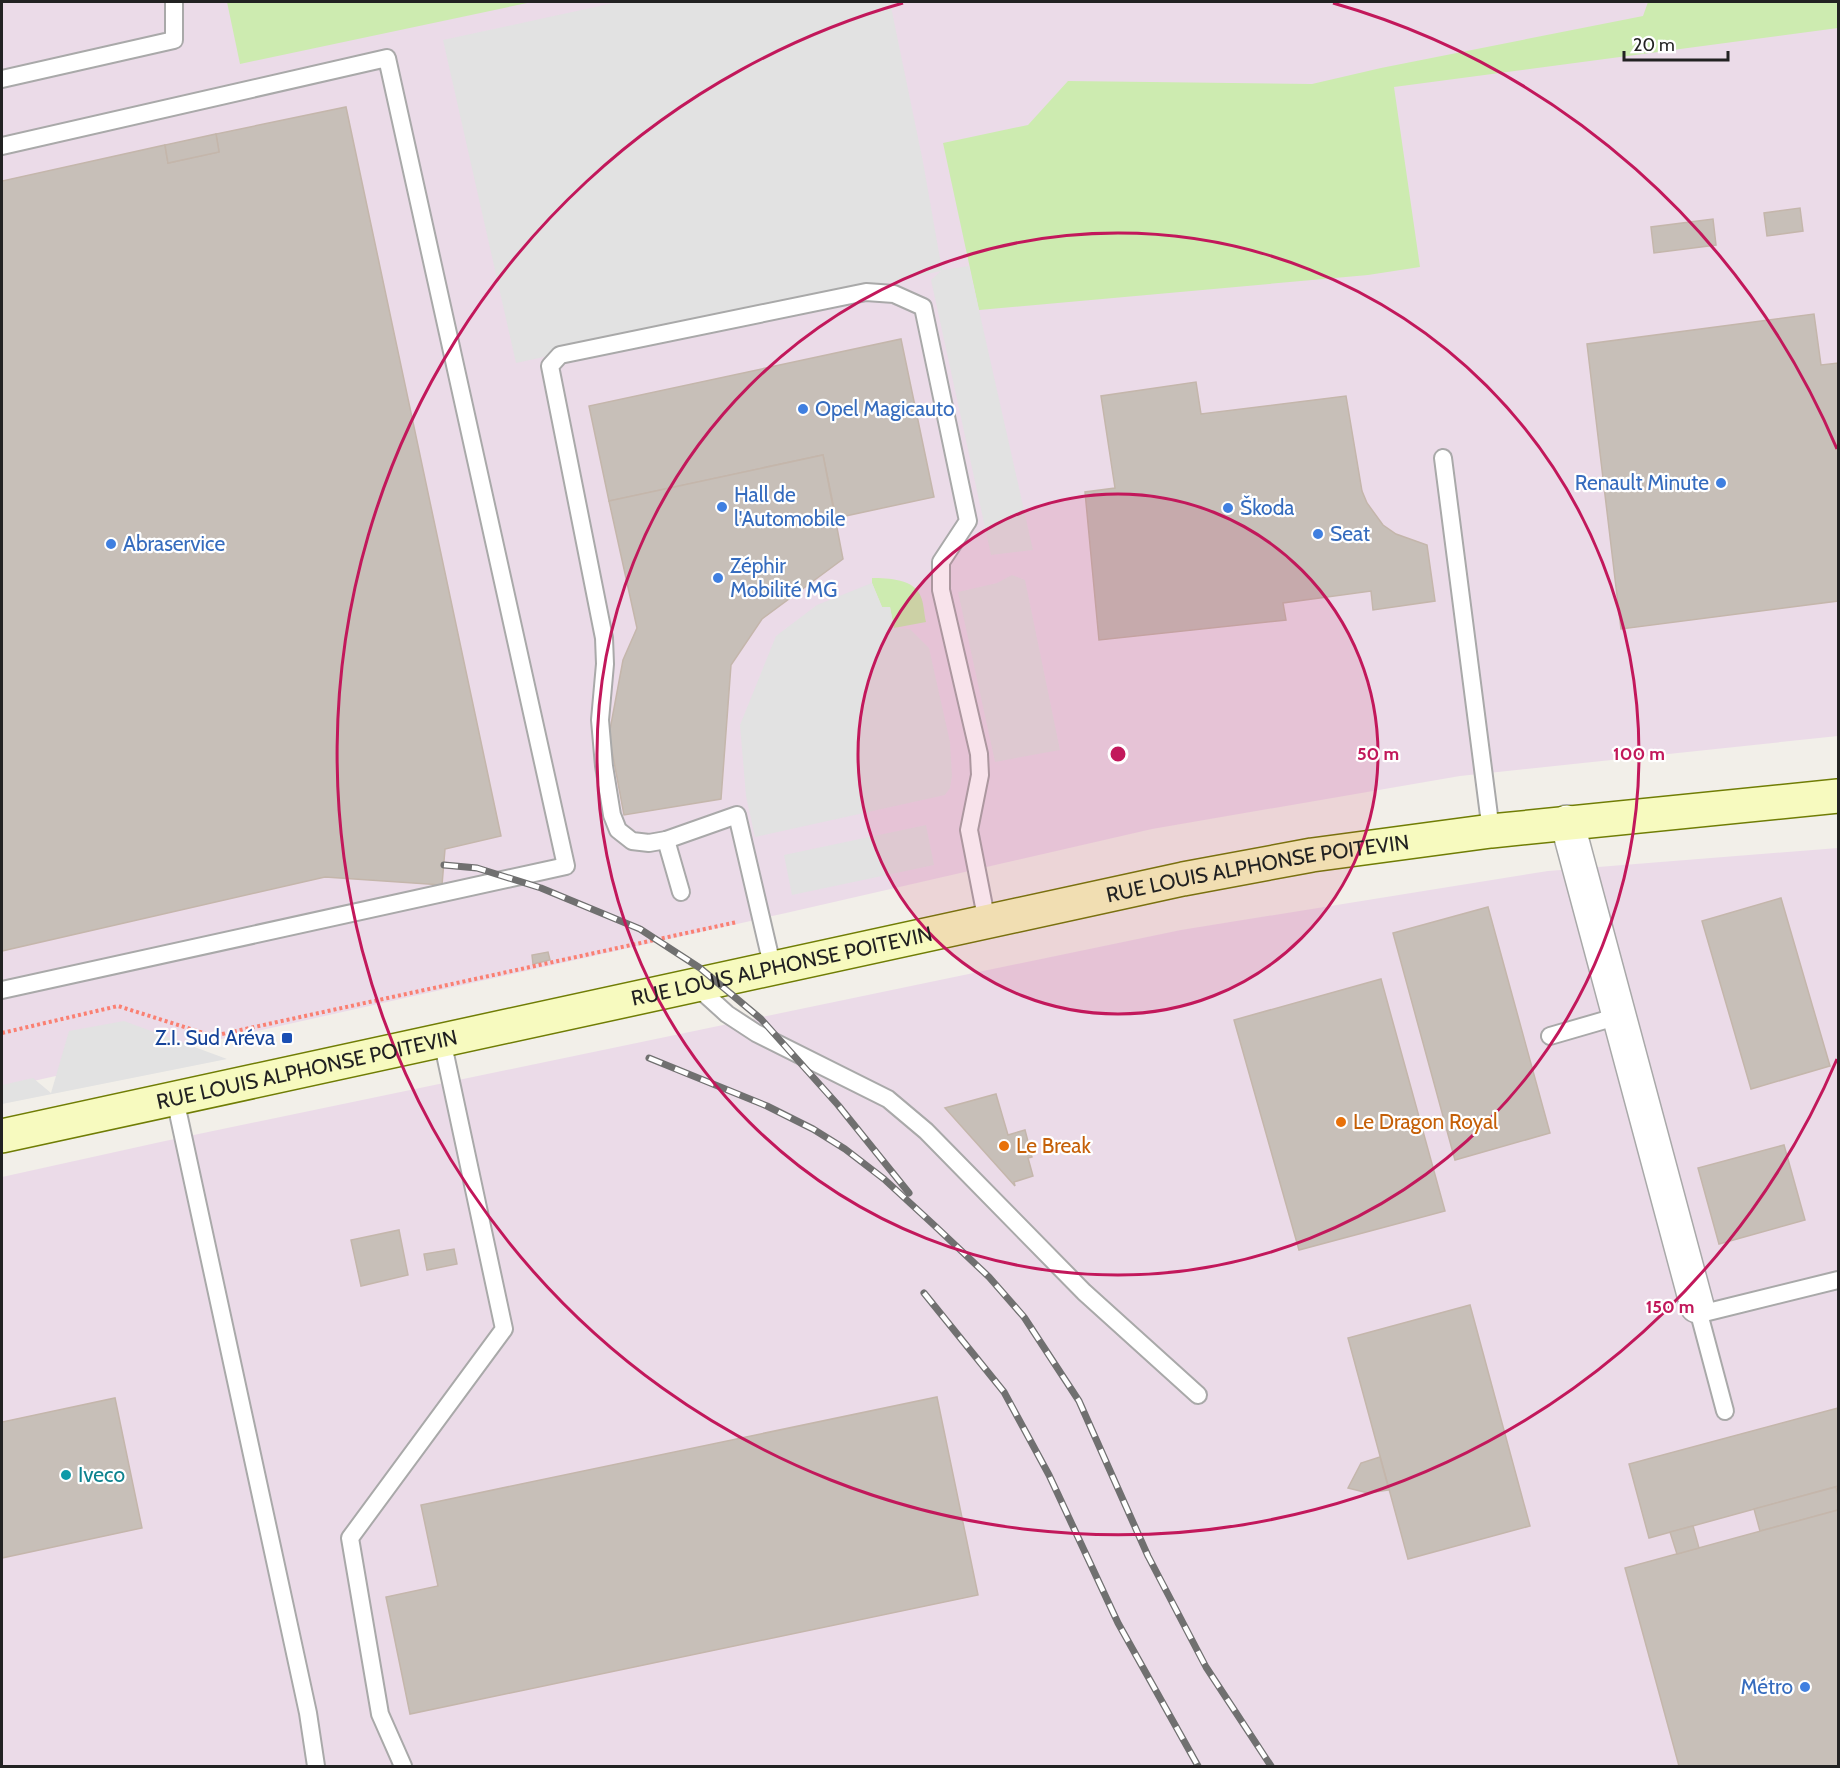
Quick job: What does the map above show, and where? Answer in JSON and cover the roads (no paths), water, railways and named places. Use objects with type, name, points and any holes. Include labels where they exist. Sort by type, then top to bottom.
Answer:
[{"type":"street","name":"RUE LOUIS ALPHONSE POITEVIN","points":[[2,1137],[1183,879],[1312,855],[1491,831],[1839,795]]},
{"type":"street","points":[[1567,822],[1699,1310]]},
{"type":"lane","points":[[2,79],[174,40],[174,2]]},
{"type":"lane","points":[[2,146],[387,58],[566,866],[2,990]]},
{"type":"lane","points":[[773,969],[737,815],[666,840],[650,843],[632,841],[618,831],[612,815],[600,720],[605,663],[604,638],[550,366],[560,355],[866,292],[894,294],[923,307],[968,521],[942,562],[941,590],[979,754],[981,775],[969,830],[987,922]]},
{"type":"lane","points":[[1443,458],[1491,831]]},
{"type":"lane","points":[[666,840],[681,892]]},
{"type":"lane","points":[[695,985],[727,1014],[756,1033],[888,1099],[926,1131],[1084,1292],[1198,1395]]},
{"type":"lane","points":[[1550,1036],[1619,1016]]},
{"type":"lane","points":[[403,1767],[380,1714],[350,1538],[504,1329],[442,1040]]},
{"type":"lane","points":[[175,1099],[305,1701],[316,1767]]},
{"type":"lane","points":[[1725,1412],[1699,1310],[1839,1280]]},
{"type":"railway","points":[[444,865],[477,868],[541,888],[640,929],[700,968],[761,1019],[838,1105],[909,1193]]},
{"type":"railway","points":[[649,1058],[767,1106],[813,1129],[845,1149],[884,1179],[989,1277],[1024,1317],[1079,1401],[1148,1556],[1206,1667],[1271,1766]]},
{"type":"railway","points":[[924,1293],[1004,1392],[1049,1475],[1118,1623],[1198,1766]]},
{"type":"place","name":"Opel Magicauto","points":[[803,409]]},
{"type":"place","name":"Renault Minute","points":[[1721,483]]},
{"type":"place","name":"Hall de l'Automobile","points":[[722,507]]},
{"type":"place","name":"Škoda","points":[[1228,508]]},
{"type":"place","name":"Seat","points":[[1318,534]]},
{"type":"place","name":"Abraservice","points":[[111,544]]},
{"type":"place","name":"Zéphir Mobilité MG","points":[[718,578]]},
{"type":"place","name":"Z.I. Sud Aréva","points":[[287,1038]]},
{"type":"place","name":"Le Dragon Royal","points":[[1341,1122]]},
{"type":"place","name":"Le Break","points":[[1004,1146]]},
{"type":"place","name":"Iveco","points":[[66,1475]]},
{"type":"place","name":"Métro","points":[[1805,1687]]}]
